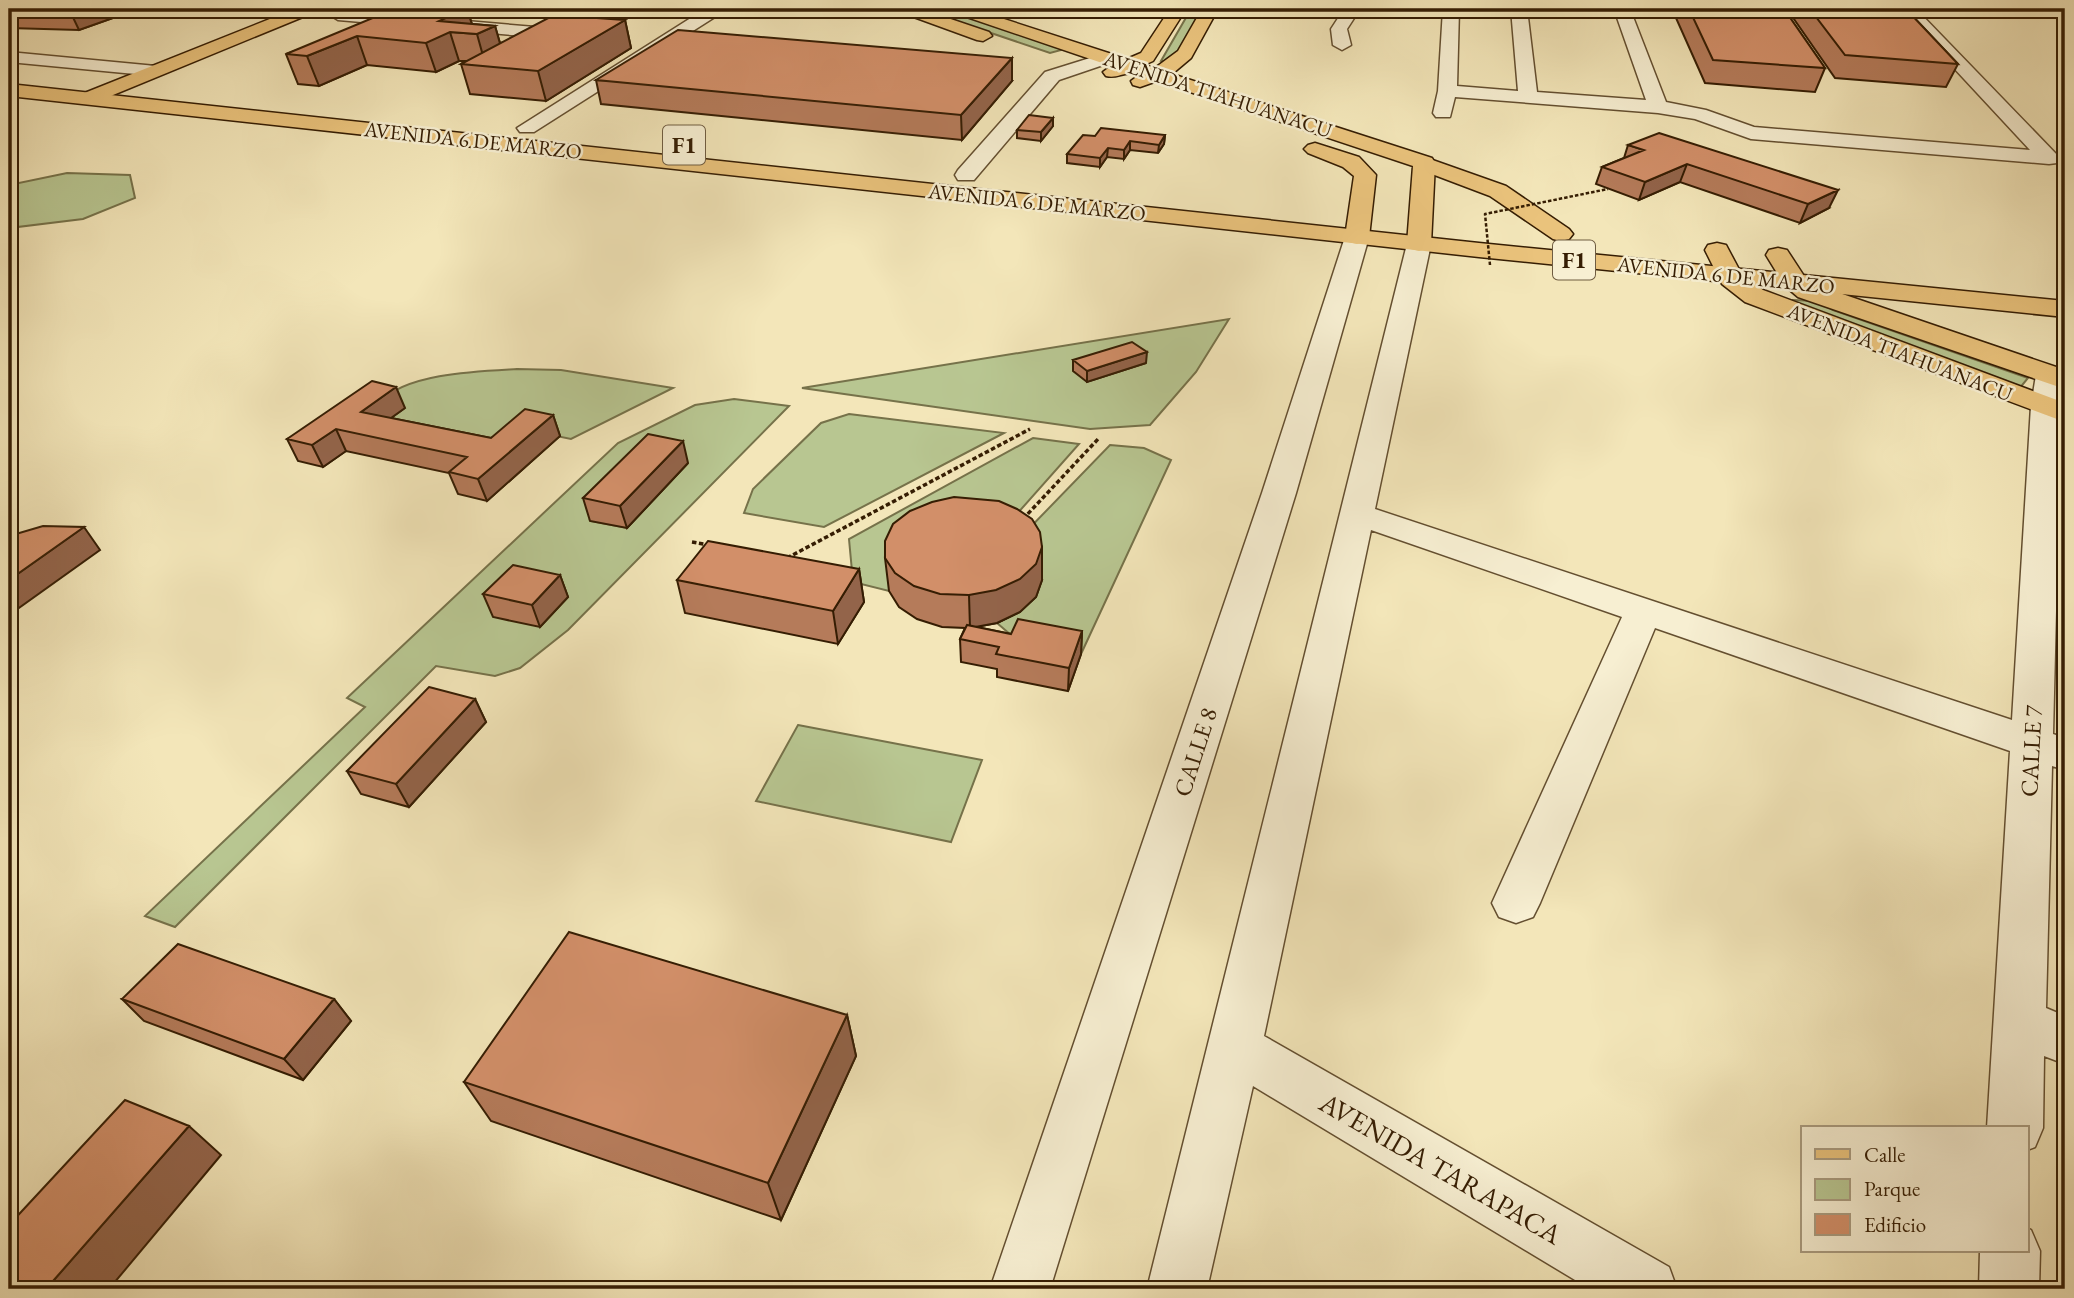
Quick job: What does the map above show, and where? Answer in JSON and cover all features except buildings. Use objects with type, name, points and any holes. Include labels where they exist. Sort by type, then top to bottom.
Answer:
[{"type":"main road","points":[[89,98],[309,9]]},
{"type":"main road","points":[[906,9],[1003,43]]},
{"type":"main road","name":"AVENIDA TIAHUANACU","points":[[958,9],[1103,67]]},
{"type":"main road","points":[[1129,76],[1152,51],[1178,9]]},
{"type":"main road","points":[[1103,67],[1129,76],[1158,75],[1182,60],[1210,9]]},
{"type":"main road","name":"AVENIDA TIAHUANACU","points":[[1050,59],[1073,67]]},
{"type":"main road","name":"AVENIDA 6 DE MARZO","points":[[9,72],[1075,186]]},
{"type":"main road","name":"AVENIDA TIAHUANACU","points":[[1158,75],[1424,163],[1498,191],[1561,234]]},
{"type":"main road","name":"AVENIDA TIAHUANACU","points":[[1129,76],[1240,123]]},
{"type":"main road","name":"AVENIDA 6 DE MARZO","points":[[9,90],[1744,257],[1800,270]]},
{"type":"main road","name":"AVENIDA TIAHUANACU","points":[[1297,143],[1360,168],[1390,222]]},
{"type":"main road","points":[[1390,222],[1424,163]]},
{"type":"main road","name":"AVENIDA 6 DE MARZO","points":[[1510,229],[1587,237]]},
{"type":"main road","name":"AVENIDA 6 DE MARZO","points":[[1691,247],[1800,270],[2065,309]]},
{"type":"main road","name":"AVENIDA TIAHUANACU","points":[[1744,257],[1754,296],[2057,393]]},
{"type":"main road","name":"AVENIDA TIAHUANACU","points":[[1800,270],[1807,291],[2057,393]]},
{"type":"street","points":[[338,15],[535,32],[554,30],[596,9]]},
{"type":"street","points":[[527,128],[713,9]]},
{"type":"street","points":[[1342,46],[1339,29],[1352,9]]},
{"type":"street","points":[[1443,113],[1447,91],[1451,9]]},
{"type":"street","points":[[1519,9],[1528,98]]},
{"type":"street","points":[[1622,9],[1658,107]]},
{"type":"street","points":[[1447,91],[1658,107],[1699,114],[1751,133],[2049,158],[1907,9]]},
{"type":"street","points":[[9,57],[156,71]]},
{"type":"street","points":[[966,175],[1052,76],[1073,67],[1103,67]]},
{"type":"street","points":[[1177,1289],[1235,1047],[1355,513],[1390,222]]},
{"type":"street","name":"CALLE 8","points":[[1020,1289],[1279,493],[1390,222]]},
{"type":"street","name":"CALLE 7","points":[[2015,1126],[2019,1021],[2048,748],[2057,393]]},
{"type":"street","points":[[1355,513],[2048,748]]},
{"type":"street","points":[[1516,903],[1644,609]]},
{"type":"street","points":[[2019,1021],[2065,1040]]},
{"type":"street","name":"AVENIDA TARAPACA","points":[[1235,1047],[1647,1289]]},
{"type":"street","points":[[2009,1289],[2010,1252]]},
{"type":"path","points":[[1490,265],[1485,214],[1608,189]]},
{"type":"path","points":[[777,556],[789,558],[1030,429]]},
{"type":"path","points":[[1016,526],[1099,438]]},
{"type":"path","points":[[692,542],[716,546]]},
{"type":"green space","points":[[920,9],[946,9],[1065,49],[1050,53]]},
{"type":"green space","points":[[1191,9],[1202,9],[1173,62],[1161,61]]},
{"type":"green space","points":[[67,173],[130,175],[135,198],[83,219],[9,228],[9,185]]},
{"type":"green space","points":[[1792,300],[1818,301],[1833,310],[2028,378],[2019,389],[1810,310]]},
{"type":"green space","points":[[1229,319],[1196,372],[1150,425],[1090,429],[802,388]]},
{"type":"green space","points":[[517,369],[561,370],[673,388],[571,439],[532,431],[499,460],[370,433],[381,402],[392,392],[407,385],[445,375]]},
{"type":"green space","points":[[734,399],[789,406],[568,630],[520,668],[495,676],[436,666],[175,927],[145,916],[365,707],[347,698],[618,443],[695,405]],"holes":[[[688,463],[627,528],[590,520]]]},
{"type":"green space","points":[[849,414],[1004,433],[824,527],[744,513],[753,489],[821,423]]},
{"type":"green space","points":[[1033,438],[1079,444],[1000,533],[889,591],[853,582],[849,539]]},
{"type":"green space","points":[[1110,445],[1144,448],[1171,460],[1081,654],[1018,641],[997,623],[1020,612],[1017,541]]},
{"type":"green space","points":[[798,725],[982,760],[951,842],[756,801]]}]
